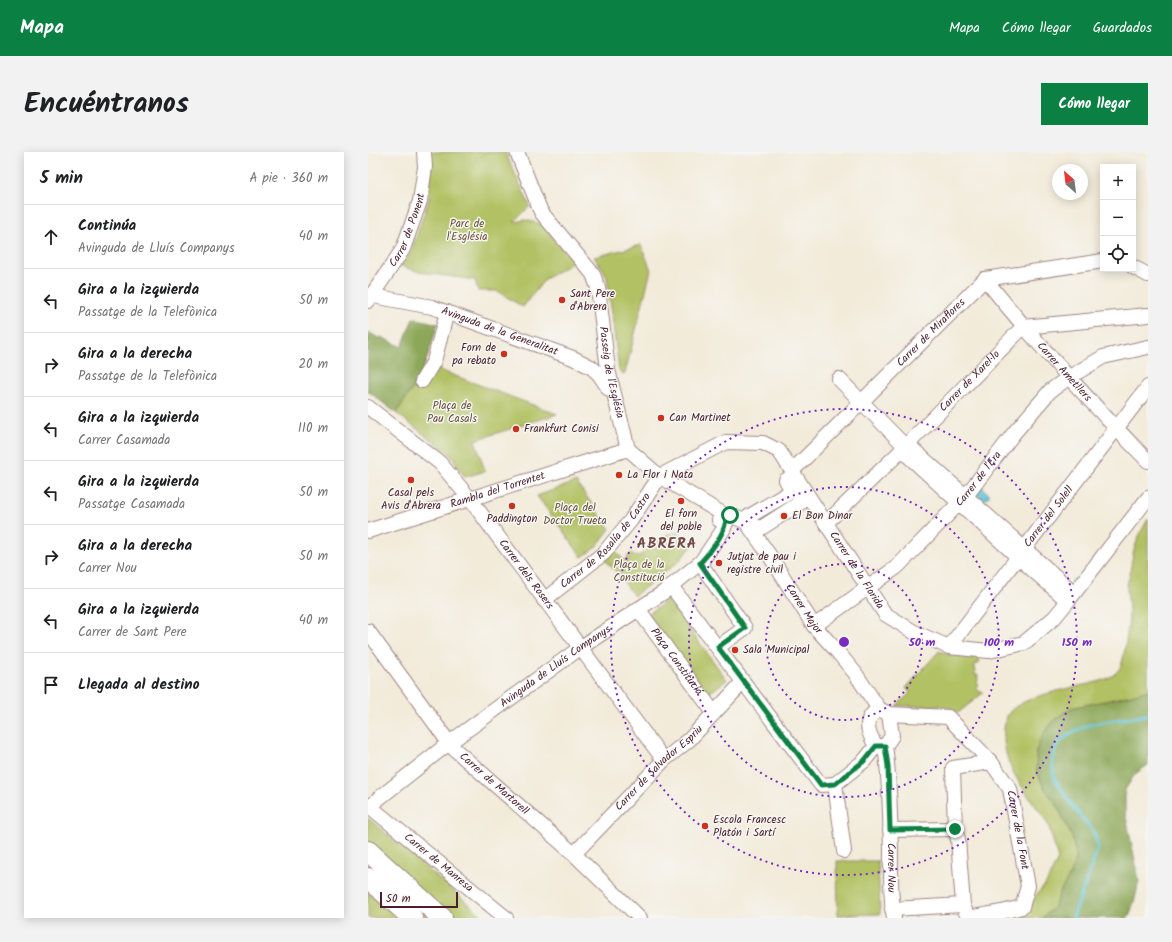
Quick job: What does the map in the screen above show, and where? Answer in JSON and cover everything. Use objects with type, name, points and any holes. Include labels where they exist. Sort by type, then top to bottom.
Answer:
[{"type":"highway","points":[[368,851],[442,918]]},
{"type":"highway","points":[[368,878],[412,918]]},
{"type":"street","name":"Carrer de Ponent","points":[[369,297],[403,249],[420,200],[424,167],[424,152]]},
{"type":"street","name":"Passeig de l'Església","points":[[517,152],[541,212],[593,274],[598,288],[608,370],[628,449]]},
{"type":"street","points":[[985,279],[1100,261]]},
{"type":"street","points":[[1136,269],[1148,275]]},
{"type":"street","name":"Carrer Ametllers","points":[[985,279],[1023,327],[1068,378],[1148,461]]},
{"type":"street","name":"Carrer de Miraflores","points":[[792,471],[985,279]]},
{"type":"street","name":"Avinguda de la Generalitat","points":[[369,297],[432,307],[573,358],[591,367],[599,374],[615,398]]},
{"type":"street","points":[[422,381],[434,361],[447,312]]},
{"type":"street","points":[[1023,327],[1148,315]]},
{"type":"street","name":"Carrer de Xarel·lo","points":[[826,523],[1023,327]]},
{"type":"street","points":[[580,362],[594,356],[605,346]]},
{"type":"street","name":"Carrer de l'Era","points":[[814,626],[897,567],[963,499],[1014,433],[1050,391],[1068,378],[1103,357],[1148,347]]},
{"type":"street","points":[[840,378],[904,446],[1021,553],[1072,597]]},
{"type":"street","name":"Carrer del Solell","points":[[949,647],[1148,387]]},
{"type":"street","name":"Carrer dels Rosers","points":[[368,407],[440,463],[470,499],[664,760]]},
{"type":"street","name":"Carrer de la Florida","points":[[660,476],[726,442],[763,443],[779,451],[885,614],[914,632],[949,647],[989,651],[1024,643],[1054,618],[1072,597],[1148,498]]},
{"type":"street","points":[[628,449],[660,476],[726,516]]},
{"type":"street","name":"Rambla del Torrentet","points":[[368,531],[628,449]]},
{"type":"street","name":"Carrer de Rosalía de Castro","points":[[544,600],[604,553],[631,520],[660,476]]},
{"type":"street","points":[[709,506],[713,516],[714,529]]},
{"type":"street","name":"Carrer Major","points":[[726,516],[730,515],[746,522],[770,556],[814,626],[855,673],[884,712]]},
{"type":"street","points":[[687,573],[702,553],[720,519],[726,516]]},
{"type":"street","name":"Avinguda de Lluís Companys","points":[[369,807],[449,743],[580,648],[671,586],[700,563],[723,530],[726,523],[726,516]]},
{"type":"street","points":[[700,563],[745,628],[718,647]]},
{"type":"street","points":[[671,586],[821,785],[839,813]]},
{"type":"street","name":"Plaça Constitució","points":[[638,609],[714,713]]},
{"type":"street","name":"Carrer de Martorell","points":[[368,632],[449,743],[574,854],[640,918]]},
{"type":"street","name":"Carrer de Salvador Espriu","points":[[574,854],[664,760],[689,740],[743,682]]},
{"type":"street","points":[[821,785],[835,784],[864,761],[881,746],[892,736],[884,712],[872,713],[868,722],[869,734],[881,746]]},
{"type":"street","name":"Carrer de la Font","points":[[884,712],[948,716],[991,762],[1010,789],[1028,886],[1022,907],[968,918],[963,906]]},
{"type":"street","name":"Carrer Nou","points":[[881,746],[888,766],[891,902],[893,913]]},
{"type":"street","points":[[893,913],[963,906],[958,839],[955,829],[954,768],[991,762]]},
{"type":"street","points":[[835,784],[844,851]]},
{"type":"street","name":"Carrer de Manresa","points":[[369,807],[506,918]]},
{"type":"street","points":[[890,830],[955,829]]},
{"type":"green space","name":"Parc de l'Església","points":[[428,152],[505,152],[530,206],[514,222],[525,220],[546,225],[553,239],[575,261],[545,279],[523,307],[497,291],[478,291],[475,280],[419,272],[401,266],[411,252],[429,199],[430,168]]},
{"type":"green space","points":[[641,245],[651,270],[625,373],[622,374],[619,370],[607,278],[594,257]]},
{"type":"green space","points":[[413,318],[438,324],[425,364],[418,380],[396,413],[368,391],[368,332],[380,339],[381,337],[402,347]]},
{"type":"green space","name":"Plaça de Pau Casals","points":[[434,368],[557,414],[475,440],[485,471],[465,477],[450,454],[396,413],[418,380]]},
{"type":"green space","name":"Plaça del Doctor Trueta","points":[[576,482],[610,529],[596,547],[582,557],[537,496]]},
{"type":"green space","points":[[1148,519],[1148,690],[1128,696],[1071,708],[1036,751],[1037,771],[1044,788],[1056,803],[1072,837],[1076,855],[1071,874],[1061,890],[1054,907],[1042,918],[1016,918],[1046,884],[1058,859],[1046,821],[1016,777],[1007,758],[1004,730],[1007,716],[1014,708],[1031,699],[1052,692],[1107,679],[1120,668],[1125,649],[1129,621],[1127,584],[1132,557]]},
{"type":"green space","name":"Plaça de la Constitució","points":[[676,532],[694,544],[677,563],[634,596],[619,575],[605,560],[614,549],[624,561],[631,553],[639,556],[669,533],[673,535]]},
{"type":"green space","name":"Plaça de la Constitució","points":[[668,600],[727,680],[705,696],[648,614]]},
{"type":"green space","points":[[939,651],[947,654],[978,656],[979,664],[975,664],[975,675],[978,675],[977,690],[983,693],[958,713],[951,708],[938,706],[896,706],[910,693],[906,688]]},
{"type":"green space","points":[[1148,690],[1148,765],[1135,774],[1125,790],[1125,812],[1139,880],[1135,899],[1129,916],[1128,918],[1042,918],[1054,907],[1061,890],[1071,874],[1076,855],[1072,837],[1056,803],[1044,788],[1037,771],[1036,751],[1043,734],[1056,718],[1071,708],[1128,696]]},
{"type":"green space","points":[[368,818],[485,918],[368,918]]},
{"type":"green space","points":[[837,861],[878,861],[880,914],[838,915]]},
{"type":"water","points":[[982,486],[990,495],[985,500],[976,494]]},
{"type":"waterway","points":[[1073,918],[1098,848],[1094,832],[1073,807],[1054,778],[1052,760],[1057,744],[1071,733],[1086,726],[1148,715]]},
{"type":"place","name":"Sant Pere d'Abrera","points":[[562,300]]},
{"type":"place","name":"Forn de pa rebato","points":[[504,354]]},
{"type":"place","name":"Can Martinet","points":[[661,418]]},
{"type":"place","name":"Frankfurt Conisi","points":[[516,429]]},
{"type":"place","name":"La Flor i Nata","points":[[619,475]]},
{"type":"place","name":"Casal pels Avis d'Abrera","points":[[411,480]]},
{"type":"place","name":"El forn del poble","points":[[681,501]]},
{"type":"place","name":"Paddington","points":[[512,506]]},
{"type":"place","name":"El Bon Dinar","points":[[784,516]]},
{"type":"place","name":"Jutjat de pau i registre civil","points":[[719,563]]},
{"type":"place","name":"Sala Municipal","points":[[735,650]]},
{"type":"place","name":"Escola Francesc Platón i Sartí","points":[[705,826]]},
{"type":"district","name":"ABRERA","points":[[667,544]]},
{"type":"route","points":[[730,515],[726,516],[726,523],[723,530],[700,563],[745,628],[718,647],[821,785],[835,784],[864,761],[876,746],[885,746],[888,766],[890,830],[955,829]]}]
